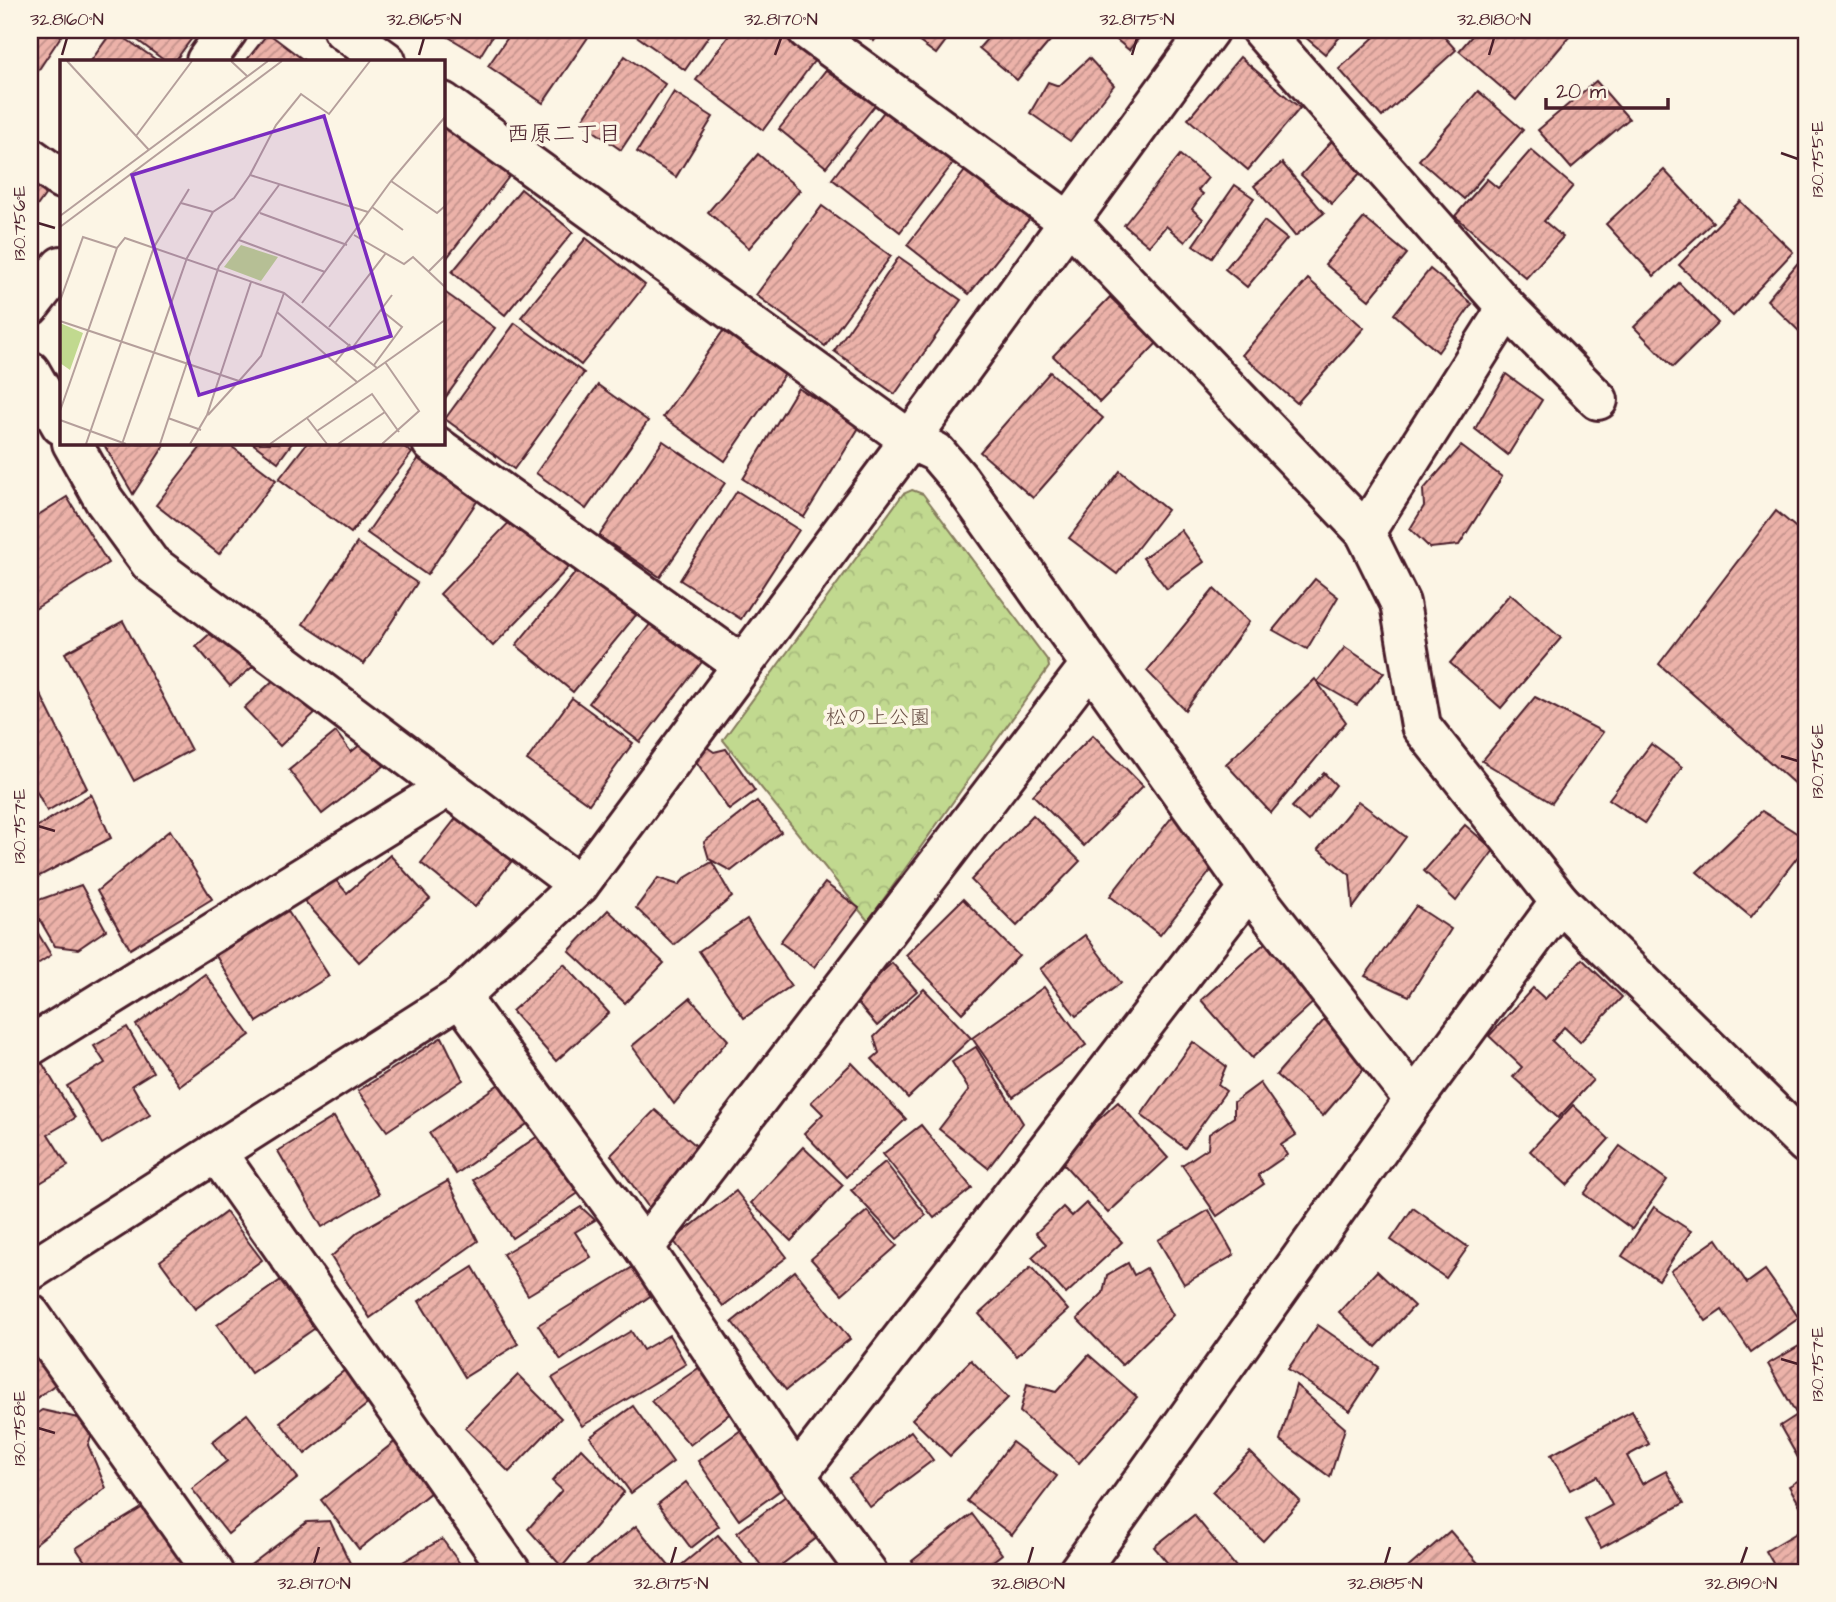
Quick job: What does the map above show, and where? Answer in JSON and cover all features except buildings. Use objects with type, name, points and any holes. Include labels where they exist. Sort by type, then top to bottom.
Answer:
[{"type":"street","points":[[207,60],[228,30]]},
{"type":"street","points":[[343,30],[385,60]]},
{"type":"street","points":[[807,30],[1069,222],[1364,532],[1400,603],[1421,726],[1560,902],[1806,1144]]},
{"type":"street","points":[[31,1267],[460,997],[579,885],[910,440],[1209,30]]},
{"type":"street","points":[[1261,30],[1507,308],[1598,400]]},
{"type":"street","points":[[444,103],[910,440],[936,453],[959,479],[1250,888],[1415,1100]]},
{"type":"street","points":[[30,157],[60,178]]},
{"type":"street","points":[[30,306],[60,267]]},
{"type":"street","points":[[1364,532],[1507,308]]},
{"type":"street","points":[[30,371],[60,423]]},
{"type":"street","points":[[73,444],[104,500],[150,563],[579,885]]},
{"type":"street","points":[[433,444],[741,664]]},
{"type":"street","points":[[644,1248],[1090,665]]},
{"type":"street","points":[[30,1046],[448,787]]},
{"type":"street","points":[[796,1476],[1250,888]]},
{"type":"street","points":[[1078,1572],[1560,902]]},
{"type":"street","points":[[460,997],[644,1248],[857,1568]]},
{"type":"street","points":[[216,1152],[511,1572]]},
{"type":"street","points":[[30,1314],[212,1572]]},
{"type":"green space","name":"松の上公園","points":[[912,490],[923,494],[1048,661],[1049,667],[868,921],[723,740],[903,494]]},
{"type":"district","name":"西原二丁目","points":[[564,134]]}]
